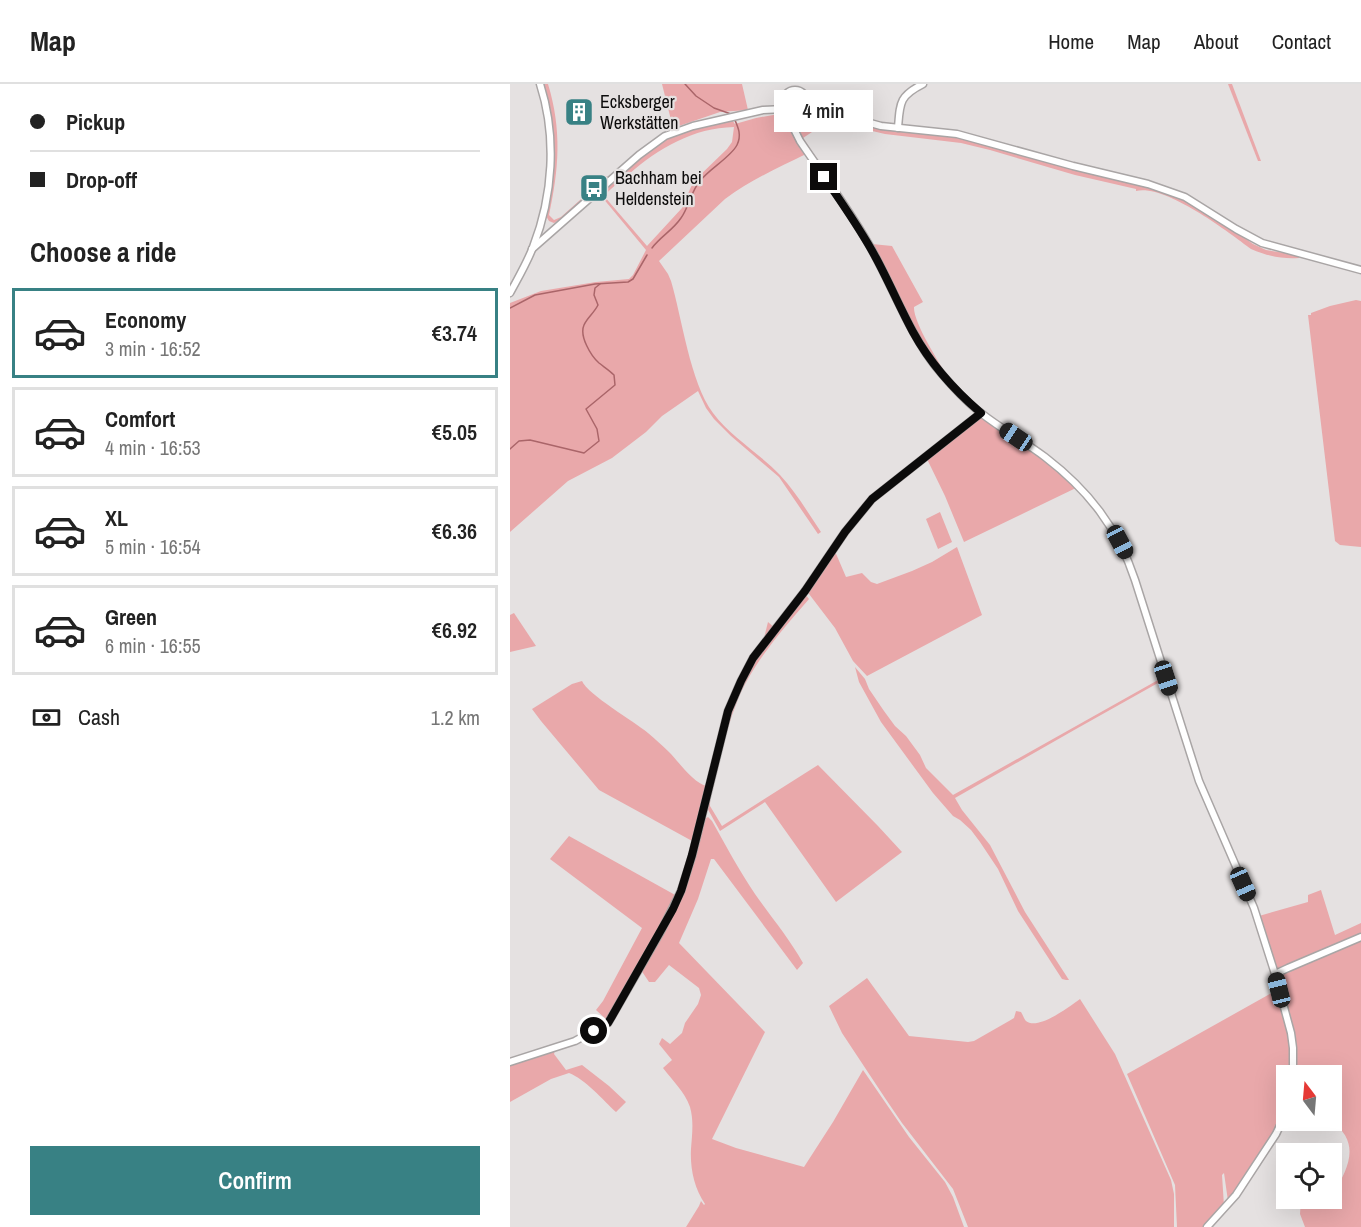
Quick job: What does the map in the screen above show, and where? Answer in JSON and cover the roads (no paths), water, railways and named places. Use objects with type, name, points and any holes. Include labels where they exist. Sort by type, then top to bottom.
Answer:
[{"type":"street","points":[[510,293],[525,266],[543,217],[550,175],[551,146],[548,118],[540,84]]},
{"type":"street","points":[[898,128],[903,99],[923,84]]},
{"type":"street","points":[[532,249],[658,141],[683,129],[763,110],[783,100],[792,87],[804,94],[807,100],[820,109],[881,126],[957,134],[1154,186],[1185,197],[1262,243],[1361,270]]},
{"type":"street","points":[[783,100],[800,141],[867,242],[925,351],[951,385],[981,413],[1043,456],[1081,488],[1102,513],[1126,554],[1198,781],[1254,908],[1291,1033],[1293,1065]]},
{"type":"street","points":[[796,131],[807,100]]},
{"type":"street","points":[[763,110],[787,110],[793,114],[820,109]]},
{"type":"street","points":[[543,217],[549,225],[558,225]]},
{"type":"street","points":[[510,1062],[574,1041],[608,1023],[661,931],[681,891],[728,711],[749,664],[805,591],[845,532],[872,499],[981,413]]},
{"type":"street","points":[[1275,974],[1361,937]]},
{"type":"street","points":[[1208,1227],[1236,1195],[1277,1131]]},
{"type":"waterway","points":[[685,84],[696,96],[714,108],[731,114]]},
{"type":"waterway","points":[[652,248],[681,218],[700,181],[734,150],[739,134],[734,118]]},
{"type":"waterway","points":[[510,308],[535,295],[595,284],[628,282],[633,279],[647,255]]},
{"type":"waterway","points":[[510,449],[519,441],[530,440],[584,453],[599,441],[597,429],[586,409],[615,385],[614,375],[593,356],[584,340],[583,330],[585,322],[598,305],[594,295],[595,288],[600,284]]},
{"type":"place","name":"Ecksberger Werkstätten","points":[[579,112]]},
{"type":"place","name":"Bachham bei Heldenstein","points":[[594,188]]}]
